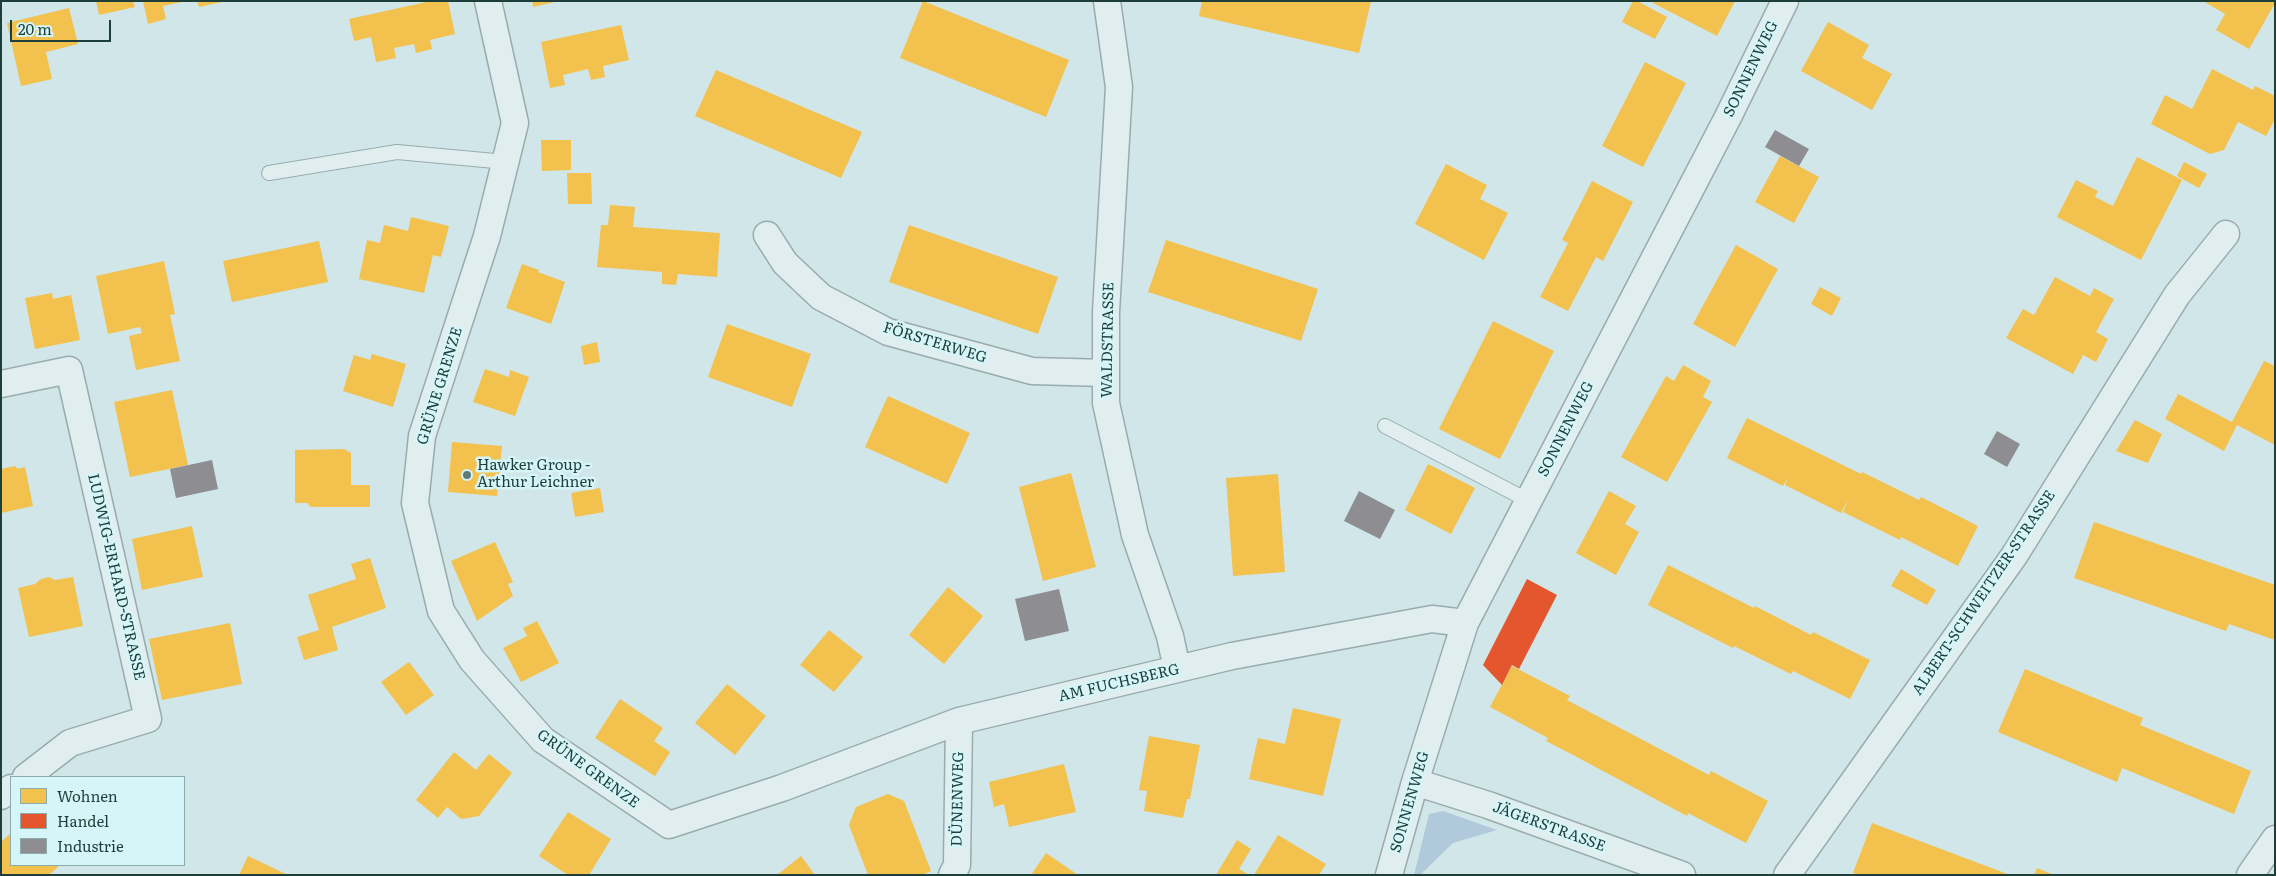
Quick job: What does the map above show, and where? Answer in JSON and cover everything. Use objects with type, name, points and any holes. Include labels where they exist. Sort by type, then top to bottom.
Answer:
[{"type":"street","name":"GRÜNE GRENZE","points":[[488,1],[515,124],[487,236],[422,436],[415,503],[441,611],[472,660],[543,740],[669,826],[782,788]]},
{"type":"street","name":"WALDSTRASSE","points":[[1107,1],[1119,87],[1106,312],[1106,402],[1135,535],[1170,636],[1177,669]]},
{"type":"street","name":"SONNENWEG","points":[[1389,875],[1415,782],[1465,623],[1728,117],[1785,1]]},
{"type":"street","name":"ALBERT-SCHWEITZER-STRASSE","points":[[1787,875],[2014,556],[2177,295],[2226,234]]},
{"type":"street","name":"FÖRSTERWEG","points":[[767,236],[785,263],[821,297],[888,332],[1032,371],[1106,373]]},
{"type":"street","name":"LUDWIG-ERHARD-STRASSE","points":[[1,384],[70,370],[148,719],[70,743],[27,776]]},
{"type":"street","name":"AM FUCHSBERG","points":[[782,788],[959,721],[1232,656],[1432,619],[1465,623]]},
{"type":"street","name":"DÜNENWEG","points":[[952,875],[957,865],[959,721]]},
{"type":"street","name":"JÄGERSTRASSE","points":[[1415,782],[1682,875]]},
{"type":"street","points":[[2250,875],[2275,839]]},
{"type":"lane","points":[[269,173],[397,152],[506,162]]},
{"type":"lane","points":[[1385,426],[1529,501]]},
{"type":"shaded area","points":[[1443,811],[1497,830],[1453,843],[1420,875],[1414,875],[1429,814]]},
{"type":"building: Wohnen","points":[[96,1],[133,1],[135,7],[99,15]]},
{"type":"building: Wohnen","points":[[143,1],[182,2],[163,6],[166,19],[148,24]]},
{"type":"building: Wohnen","points":[[197,1],[222,1],[222,2],[199,7]]},
{"type":"building: Wohnen","points":[[431,1],[448,1],[455,34],[430,40],[432,49],[416,53],[414,44],[394,48],[396,58],[376,62],[371,37],[354,41],[349,19]]},
{"type":"building: Wohnen","points":[[532,1],[555,1],[555,2],[533,7]]},
{"type":"building: Wohnen","points":[[923,1],[1069,60],[1046,117],[900,58]]},
{"type":"building: Wohnen","points":[[1202,1],[1371,1],[1359,53],[1199,16]]},
{"type":"building: Wohnen","points":[[1633,1],[1637,1],[1667,17],[1655,39],[1622,22]]},
{"type":"building: Wohnen","points":[[1654,1],[1735,1],[1717,36],[1653,3]]},
{"type":"building: Wohnen","points":[[2203,1],[2275,1],[2275,3],[2249,49],[2216,30],[2225,14]]},
{"type":"building: Wohnen","points":[[69,8],[78,44],[46,52],[52,79],[21,86],[7,23]]},
{"type":"building: Wohnen","points":[[1828,22],[1869,45],[1862,58],[1892,74],[1872,110],[1801,71]]},
{"type":"building: Wohnen","points":[[621,25],[629,60],[603,66],[605,77],[591,80],[588,69],[563,75],[565,85],[550,88],[541,42]]},
{"type":"building: Wohnen","points":[[1645,62],[1686,83],[1643,167],[1602,146]]},
{"type":"building: Wohnen","points":[[2212,69],[2253,90],[2255,86],[2275,96],[2275,119],[2266,136],[2238,122],[2224,150],[2210,154],[2151,124],[2165,95],[2192,109]]},
{"type":"building: Wohnen","points":[[716,70],[862,132],[841,178],[695,116]]},
{"type":"building: Wohnen","points":[[541,140],[571,140],[571,170],[542,171]]},
{"type":"building: Wohnen","points":[[1780,156],[1819,177],[1794,223],[1755,202]]},
{"type":"building: Wohnen","points":[[2137,157],[2182,180],[2141,260],[2057,217],[2076,180],[2098,191],[2095,197],[2113,206]]},
{"type":"building: Wohnen","points":[[2184,162],[2207,174],[2199,188],[2177,176]]},
{"type":"building: Wohnen","points":[[1446,164],[1487,185],[1480,199],[1508,213],[1484,260],[1415,224]]},
{"type":"building: Wohnen","points":[[567,173],[591,173],[592,204],[568,204]]},
{"type":"building: Wohnen","points":[[1592,181],[1633,202],[1603,261],[1596,257],[1568,311],[1540,297],[1568,243],[1562,240]]},
{"type":"building: Wohnen","points":[[610,205],[635,207],[633,227],[720,233],[717,277],[678,274],[676,285],[662,284],[662,272],[597,267],[601,225],[608,225]]},
{"type":"building: Wohnen","points":[[411,217],[449,226],[441,257],[433,255],[424,293],[359,279],[367,240],[380,243],[384,225],[408,231]]},
{"type":"building: Wohnen","points":[[909,225],[1058,277],[1038,334],[889,282]]},
{"type":"building: Wohnen","points":[[1166,240],[1318,289],[1301,341],[1148,292]]},
{"type":"building: Wohnen","points":[[319,241],[328,282],[232,302],[223,261]]},
{"type":"building: Wohnen","points":[[1736,245],[1778,269],[1735,347],[1693,324]]},
{"type":"building: Wohnen","points":[[164,261],[175,314],[170,315],[180,361],[136,370],[129,336],[142,333],[140,327],[108,334],[96,276]]},
{"type":"building: Wohnen","points":[[522,264],[565,282],[551,324],[506,308]]},
{"type":"building: Wohnen","points":[[2055,277],[2090,296],[2094,288],[2114,299],[2096,332],[2108,339],[2096,362],[2083,355],[2073,374],[2006,338],[2023,309],[2034,315]]},
{"type":"building: Wohnen","points":[[1820,287],[1841,298],[1832,316],[1811,304]]},
{"type":"building: Wohnen","points":[[52,293],[53,299],[71,295],[80,340],[35,349],[25,298]]},
{"type":"building: Wohnen","points":[[1493,321],[1554,351],[1500,459],[1439,429]]},
{"type":"building: Wohnen","points":[[727,324],[811,354],[792,407],[708,377]]},
{"type":"building: Wohnen","points":[[597,342],[600,362],[584,365],[581,346]]},
{"type":"building: Wohnen","points":[[372,354],[406,364],[393,407],[343,391],[354,355],[370,360]]},
{"type":"building: Wohnen","points":[[2264,361],[2275,366],[2275,445],[2237,425],[2224,451],[2165,419],[2178,394],[2232,422]]},
{"type":"building: Wohnen","points":[[1683,365],[1711,381],[1703,397],[1712,402],[1667,482],[1621,457],[1666,376],[1674,381]]},
{"type":"building: Wohnen","points":[[485,369],[509,377],[510,370],[529,377],[515,416],[473,402]]},
{"type":"building: Wohnen","points":[[172,390],[188,465],[130,477],[114,402]]},
{"type":"building: Wohnen","points":[[888,396],[970,433],[947,484],[865,447]]},
{"type":"building: Wohnen","points":[[1747,418],[1861,474],[1862,472],[1919,500],[1921,497],[1978,526],[1958,566],[1901,537],[1900,540],[1843,512],[1848,500],[1841,513],[1785,485],[1788,477],[1783,486],[1727,458]]},
{"type":"building: Wohnen","points":[[2135,420],[2162,434],[2148,463],[2116,451]]},
{"type":"building: Wohnen","points":[[452,442],[502,446],[497,496],[448,492]]},
{"type":"building: Wohnen","points":[[344,449],[351,453],[351,485],[370,485],[370,507],[311,507],[307,503],[295,503],[295,450]]},
{"type":"building: Wohnen","points":[[1428,464],[1475,488],[1451,534],[1405,510]]},
{"type":"building: Wohnen","points":[[15,466],[18,469],[25,467],[33,506],[1,513],[1,469]]},
{"type":"building: Wohnen","points":[[1071,473],[1096,567],[1043,581],[1019,487]]},
{"type":"building: Wohnen","points":[[1278,474],[1285,572],[1233,576],[1226,478]]},
{"type":"building: Wohnen","points":[[600,488],[604,512],[575,517],[571,493]]},
{"type":"building: Wohnen","points":[[1609,491],[1636,506],[1625,524],[1639,532],[1616,575],[1576,553]]},
{"type":"building: Wohnen","points":[[2094,522],[2275,585],[2275,640],[2229,624],[2226,631],[2074,578]]},
{"type":"building: Wohnen","points":[[192,526],[203,577],[142,590],[132,539]]},
{"type":"building: Wohnen","points":[[495,542],[513,582],[508,584],[513,596],[477,621],[451,561]]},
{"type":"building: Wohnen","points":[[370,558],[386,608],[332,627],[338,650],[304,660],[297,637],[319,630],[308,595],[356,579],[351,564]]},
{"type":"building: Wohnen","points":[[1668,565],[1811,635],[1813,632],[1870,660],[1850,699],[1793,671],[1791,674],[1734,646],[1733,648],[1648,605]]},
{"type":"building: Wohnen","points":[[1901,569],[1936,590],[1927,605],[1891,586]]},
{"type":"building: Wohnen","points":[[49,577],[55,580],[73,577],[83,626],[29,637],[18,588],[35,584],[41,579]]},
{"type":"building: Wohnen","points":[[948,587],[983,616],[944,664],[909,635]]},
{"type":"building: Wohnen","points":[[537,621],[559,663],[521,682],[503,648],[527,636],[523,628]]},
{"type":"building: Wohnen","points":[[230,623],[242,684],[162,700],[149,639]]},
{"type":"building: Wohnen","points":[[829,630],[863,657],[834,692],[800,665]]},
{"type":"building: Wohnen","points":[[409,662],[434,695],[406,715],[381,682]]},
{"type":"building: Wohnen","points":[[1512,666],[1570,696],[1567,700],[1709,775],[1711,771],[1768,801],[1746,843],[1688,813],[1687,816],[1546,741],[1548,738],[1490,707]]},
{"type":"building: Wohnen","points":[[2025,669],[2143,718],[2140,725],[2251,771],[2234,814],[2122,768],[2117,782],[1998,732]]},
{"type":"building: Wohnen","points":[[727,684],[766,716],[735,755],[695,723]]},
{"type":"building: Wohnen","points":[[620,699],[663,728],[654,741],[670,752],[655,776],[595,738]]},
{"type":"building: Wohnen","points":[[1293,708],[1341,719],[1323,796],[1249,779],[1258,738],[1285,744]]},
{"type":"building: Wohnen","points":[[1149,736],[1200,745],[1190,799],[1187,799],[1183,818],[1144,811],[1147,791],[1139,790]]},
{"type":"building: Wohnen","points":[[454,752],[476,770],[489,754],[512,773],[479,816],[461,819],[447,807],[438,818],[416,800]]},
{"type":"building: Wohnen","points":[[1064,764],[1076,812],[1009,827],[1004,804],[994,807],[989,782]]},
{"type":"building: Wohnen","points":[[888,794],[904,801],[931,871],[922,875],[868,875],[849,825],[856,807]]},
{"type":"building: Wohnen","points":[[568,812],[611,839],[589,875],[568,875],[539,856]]},
{"type":"building: Wohnen","points":[[1872,823],[2010,875],[1858,875],[1853,873]]},
{"type":"building: Wohnen","points":[[10,834],[10,866],[59,866],[49,875],[1,875],[1,842]]},
{"type":"building: Wohnen","points":[[1278,835],[1326,864],[1319,875],[1254,875]]},
{"type":"building: Wohnen","points":[[1237,840],[1251,849],[1239,869],[1249,875],[1216,875]]},
{"type":"building: Wohnen","points":[[1046,853],[1078,875],[1031,875]]},
{"type":"building: Wohnen","points":[[248,856],[288,875],[239,875]]},
{"type":"building: Wohnen","points":[[801,856],[815,875],[777,875]]},
{"type":"building: Wohnen","points":[[2037,868],[2054,875],[2034,875]]},
{"type":"building: Handel","points":[[1527,579],[1557,595],[1519,669],[1512,665],[1502,685],[1483,665]]},
{"type":"building: Industrie","points":[[1775,130],[1809,149],[1799,166],[1765,147]]},
{"type":"building: Industrie","points":[[1997,431],[2020,444],[2007,467],[1984,454]]},
{"type":"building: Industrie","points":[[212,460],[218,489],[176,498],[170,469]]},
{"type":"building: Industrie","points":[[1359,491],[1395,510],[1380,539],[1344,521]]},
{"type":"building: Industrie","points":[[1059,589],[1069,631],[1025,641],[1015,599]]},
{"type":"place","name":"Hawker Group - Arthur Leichner","points":[[467,475]]}]
